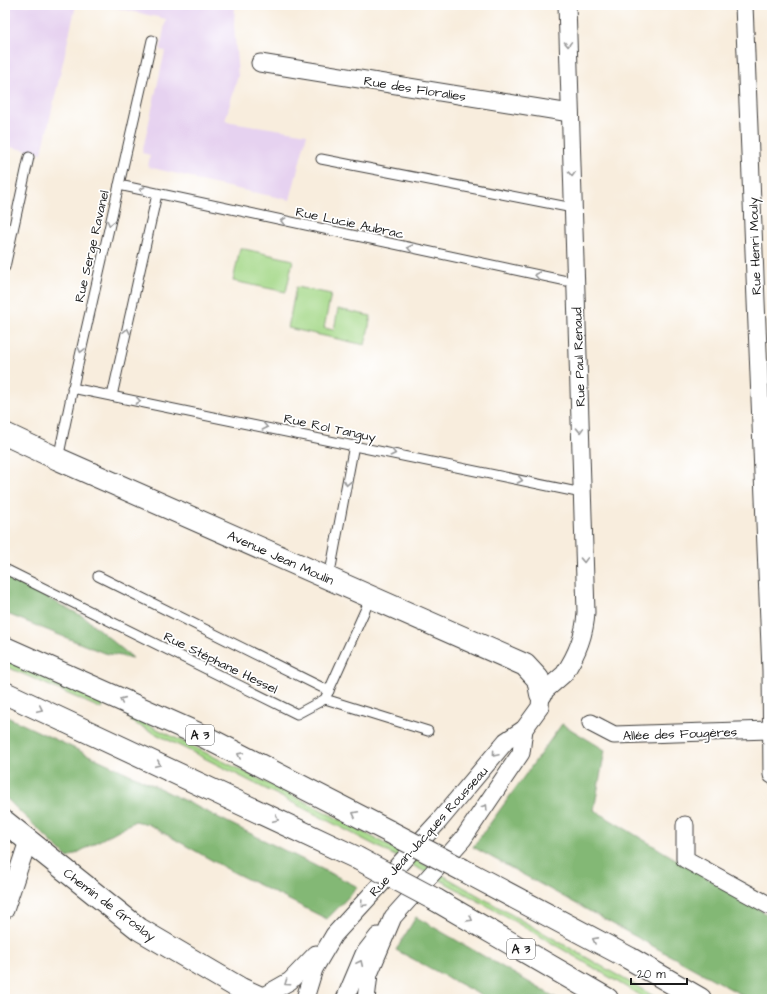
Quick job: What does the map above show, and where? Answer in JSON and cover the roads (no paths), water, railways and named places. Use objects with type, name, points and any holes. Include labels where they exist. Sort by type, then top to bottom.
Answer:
[{"type":"main road","name":"Avenue Jean Moulin","points":[[5,434],[58,459],[525,665],[538,679],[541,694]]},
{"type":"main road","name":"A 3","points":[[5,648],[205,737],[463,870],[629,958],[700,999]]},
{"type":"main road","name":"A 3","points":[[5,693],[357,858],[436,900],[607,999]]},
{"type":"main road","name":"Chemin de Groslay","points":[[5,822],[139,929],[241,989],[261,998]]},
{"type":"street","name":"Rue Paul Renaud","points":[[541,694],[564,674],[578,650],[586,612],[567,5]]},
{"type":"street","name":"Rue Henri Mouly","points":[[744,5],[771,670],[772,775]]},
{"type":"street","name":"Rue des Floralies","points":[[260,64],[570,113]]},
{"type":"street","name":"Rue Jean-Jacques Rousseau","points":[[261,998],[290,981],[439,821],[506,741],[524,729],[540,707],[541,694]]},
{"type":"street","name":"Allée des Fougères","points":[[591,723],[614,735],[772,730]]},
{"type":"street","name":"Rue Jean-Jacques Rousseau","points":[[345,999],[364,954],[393,917],[463,839],[474,824],[521,753],[524,729]]},
{"type":"street","points":[[685,825],[685,859],[772,907]]},
{"type":"street","points":[[5,910],[28,841]]},
{"type":"street","name":"Rue Jean-Jacques Rousseau","points":[[366,999],[369,974],[393,917]]},
{"type":"street","name":"Rue Jean-Jacques Rousseau","points":[[306,999],[314,969],[334,935]]},
{"type":"lane","name":"Rue Serge Ravanel","points":[[58,459],[72,388],[152,40]]},
{"type":"lane","points":[[5,267],[29,158]]},
{"type":"lane","points":[[321,159],[573,208]]},
{"type":"lane","name":"Rue Lucie Aubrac","points":[[119,185],[576,283]]},
{"type":"lane","points":[[112,396],[157,194]]},
{"type":"lane","name":"Rue Rol Tanguy","points":[[72,388],[582,493]]},
{"type":"lane","points":[[329,578],[354,445]]},
{"type":"lane","name":"Rue Stéphane Hessel","points":[[5,569],[297,714],[327,695]]},
{"type":"lane","points":[[98,576],[327,695],[428,730]]},
{"type":"lane","points":[[327,695],[371,597]]}]
